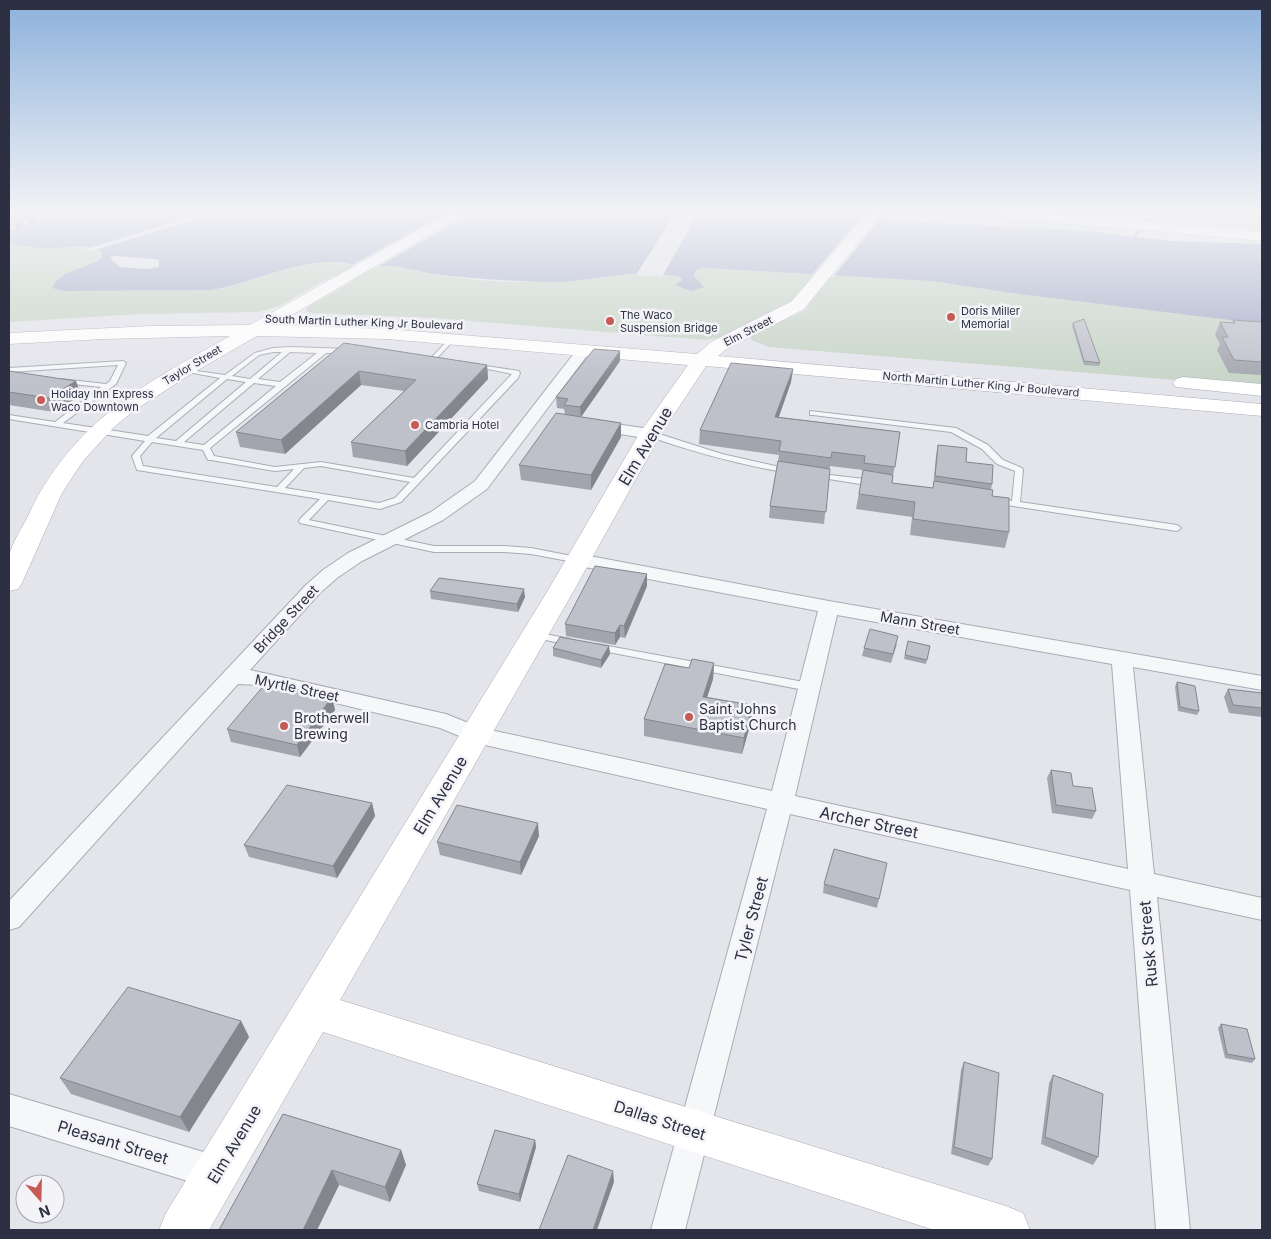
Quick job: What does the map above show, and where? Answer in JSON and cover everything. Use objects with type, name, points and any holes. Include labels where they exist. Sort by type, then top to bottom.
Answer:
[{"type":"main road","name":"Taylor Street","points":[[9,583],[50,493],[60,476],[75,456],[100,430],[128,406],[188,367],[355,271]]},
{"type":"main road","name":"Elm Street","points":[[709,354],[798,305],[827,271]]},
{"type":"main road","name":"South Martin Luther King Jr Boulevard","points":[[9,327],[143,320],[275,317],[448,325],[709,354]]},
{"type":"main road","name":"South Martin Luther King Jr Boulevard","points":[[9,338],[174,330],[329,331],[584,350],[709,354]]},
{"type":"main road","points":[[59,335],[152,336],[171,339],[186,346],[193,354],[188,367]]},
{"type":"main road","name":"North Martin Luther King Jr Boulevard","points":[[709,354],[1069,374]]},
{"type":"main road","name":"North Martin Luther King Jr Boulevard","points":[[709,354],[857,373],[1262,410]]},
{"type":"main road","name":"Elm Avenue","points":[[183,1230],[535,635],[650,434],[709,354]]},
{"type":"main road","points":[[1137,380],[1146,399]]},
{"type":"main road","points":[[1166,382],[1262,390]]},
{"type":"main road","name":"Dallas Street","points":[[313,1010],[1006,1230]]},
{"type":"street","name":"Bridge Street","points":[[9,919],[313,590],[330,574],[355,557],[437,516],[481,485],[543,419],[584,350]]},
{"type":"street","points":[[583,424],[650,434]]},
{"type":"street","name":"Mann Street","points":[[579,560],[829,607],[1262,683]]},
{"type":"street","name":"Tyler Street","points":[[668,1230],[781,803],[829,607]]},
{"type":"street","name":"Rusk Street","points":[[1122,658],[1173,1230]]},
{"type":"street","name":"Myrtle Street","points":[[233,676],[260,678],[446,722],[476,735]]},
{"type":"street","name":"Archer Street","points":[[476,735],[1262,909]]},
{"type":"street","name":"Pleasant Street","points":[[9,1110],[217,1173]]},
{"type":"lane","points":[[442,360],[429,358],[452,339]]},
{"type":"lane","points":[[178,443],[290,349]]},
{"type":"lane","points":[[355,352],[290,349],[273,350],[257,354],[150,439],[136,456],[140,468],[380,506],[398,500],[515,376],[516,372],[469,364]]},
{"type":"lane","points":[[206,448],[325,350]]},
{"type":"lane","points":[[11,370],[124,363],[117,376],[108,386],[57,424]]},
{"type":"lane","points":[[188,367],[226,377],[282,384]]},
{"type":"lane","points":[[11,370],[32,377]]},
{"type":"lane","points":[[61,381],[108,386]]},
{"type":"lane","points":[[813,412],[952,430],[985,447],[1000,462],[1019,470],[1016,504]]},
{"type":"lane","points":[[9,417],[206,448]]},
{"type":"lane","points":[[650,434],[697,451],[759,466],[880,484]]},
{"type":"lane","points":[[206,448],[211,458],[275,469],[321,464],[417,481]]},
{"type":"lane","points":[[278,490],[302,466]]},
{"type":"lane","points":[[327,497],[303,521],[434,549],[505,549],[530,551],[579,560]]},
{"type":"lane","points":[[987,500],[1177,528]]},
{"type":"lane","points":[[535,635],[809,687]]},
{"type":"green space","points":[[9,271],[81,271],[65,291],[211,290],[281,271],[417,271],[504,282],[535,282],[619,274],[657,273],[672,275],[682,280],[676,285],[704,287],[693,276],[696,271],[754,271],[931,281],[1262,324],[1262,387],[769,347],[751,340],[751,335],[809,307],[788,303],[720,337],[706,340],[434,318],[313,313],[306,311],[308,307],[353,281],[332,276],[279,306],[259,312],[140,314],[9,322]]},
{"type":"water","points":[[74,271],[281,271],[211,290],[65,291],[52,288],[56,282]]},
{"type":"water","points":[[417,271],[696,271],[694,276],[704,287],[691,291],[675,285],[682,280],[679,277],[647,273],[551,282],[448,276]]},
{"type":"water","points":[[754,271],[1262,271],[1262,324],[1027,295],[931,281]]},
{"type":"pier","points":[[639,271],[665,271],[662,277],[636,275]]},
{"type":"pier","points":[[815,271],[838,271],[833,277],[811,276]]},
{"type":"building","points":[[1084,319],[1100,363],[1084,361],[1073,323]]},
{"type":"building","points":[[1233,320],[1262,322],[1262,362],[1234,360],[1222,337],[1228,337],[1220,322],[1235,323]]},
{"type":"building","points":[[344,343],[487,365],[405,451],[351,442],[416,380],[359,371],[281,440],[236,432]]},
{"type":"building","points":[[594,349],[620,351],[580,407],[564,405],[568,399],[556,397]]},
{"type":"building","points":[[731,363],[793,369],[775,417],[900,432],[895,467],[864,463],[865,456],[832,452],[831,458],[779,451],[781,441],[700,430]]},
{"type":"building","points":[[9,371],[76,381],[48,398],[9,392]]},
{"type":"building","points":[[556,413],[621,423],[591,475],[519,465]]},
{"type":"building","points":[[938,445],[967,448],[966,462],[993,465],[992,484],[935,476]]},
{"type":"building","points":[[778,461],[830,469],[826,512],[770,506]]},
{"type":"building","points":[[863,470],[893,475],[892,483],[933,488],[934,481],[993,490],[992,496],[1009,498],[1009,532],[913,519],[915,502],[859,494]]},
{"type":"building","points":[[595,566],[647,574],[624,626],[620,625],[615,633],[565,624]]},
{"type":"building","points":[[439,578],[524,589],[517,604],[430,591]]},
{"type":"building","points":[[870,629],[898,636],[893,654],[864,648]]},
{"type":"building","points":[[560,637],[609,646],[601,660],[553,648]]},
{"type":"building","points":[[908,641],[930,646],[927,660],[905,655]]},
{"type":"building","name":"Saint Johns Baptist Church","points":[[692,659],[714,663],[703,697],[752,705],[744,738],[644,719],[665,664],[689,668]]},
{"type":"building","points":[[1177,682],[1195,686],[1199,711],[1180,707]]},
{"type":"building","name":"Brotherwell Brewing","points":[[266,683],[332,697],[297,745],[227,729]]},
{"type":"building","points":[[1228,689],[1262,693],[1262,708],[1233,705]]},
{"type":"building","points":[[1051,770],[1071,773],[1073,786],[1092,788],[1096,811],[1056,805]]},
{"type":"building","points":[[287,785],[372,803],[333,866],[244,845]]},
{"type":"building","points":[[457,805],[538,823],[520,862],[437,842]]},
{"type":"building","points":[[834,849],[887,863],[879,899],[824,884]]},
{"type":"building","points":[[128,987],[241,1021],[180,1117],[60,1078]]},
{"type":"building","points":[[1221,1024],[1247,1029],[1255,1059],[1227,1054]]},
{"type":"building","points":[[964,1062],[999,1073],[992,1159],[954,1147]]},
{"type":"building","points":[[1053,1075],[1103,1094],[1098,1157],[1045,1137]]},
{"type":"building","points":[[283,1114],[401,1150],[385,1187],[332,1170],[303,1230],[219,1230]]},
{"type":"building","points":[[495,1130],[535,1140],[519,1194],[477,1184]]},
{"type":"building","points":[[568,1155],[613,1171],[593,1230],[539,1230]]},
{"type":"place","name":"Doris Miller Memorial","points":[[951,317]]},
{"type":"place","name":"The Waco Suspension Bridge","points":[[610,321]]},
{"type":"place","name":"Holiday Inn Express Waco Downtown","points":[[41,400]]},
{"type":"place","name":"Cambria Hotel","points":[[415,425]]},
{"type":"place","name":"Saint Johns Baptist Church","points":[[689,717]]},
{"type":"place","name":"Brotherwell Brewing","points":[[284,726]]}]
